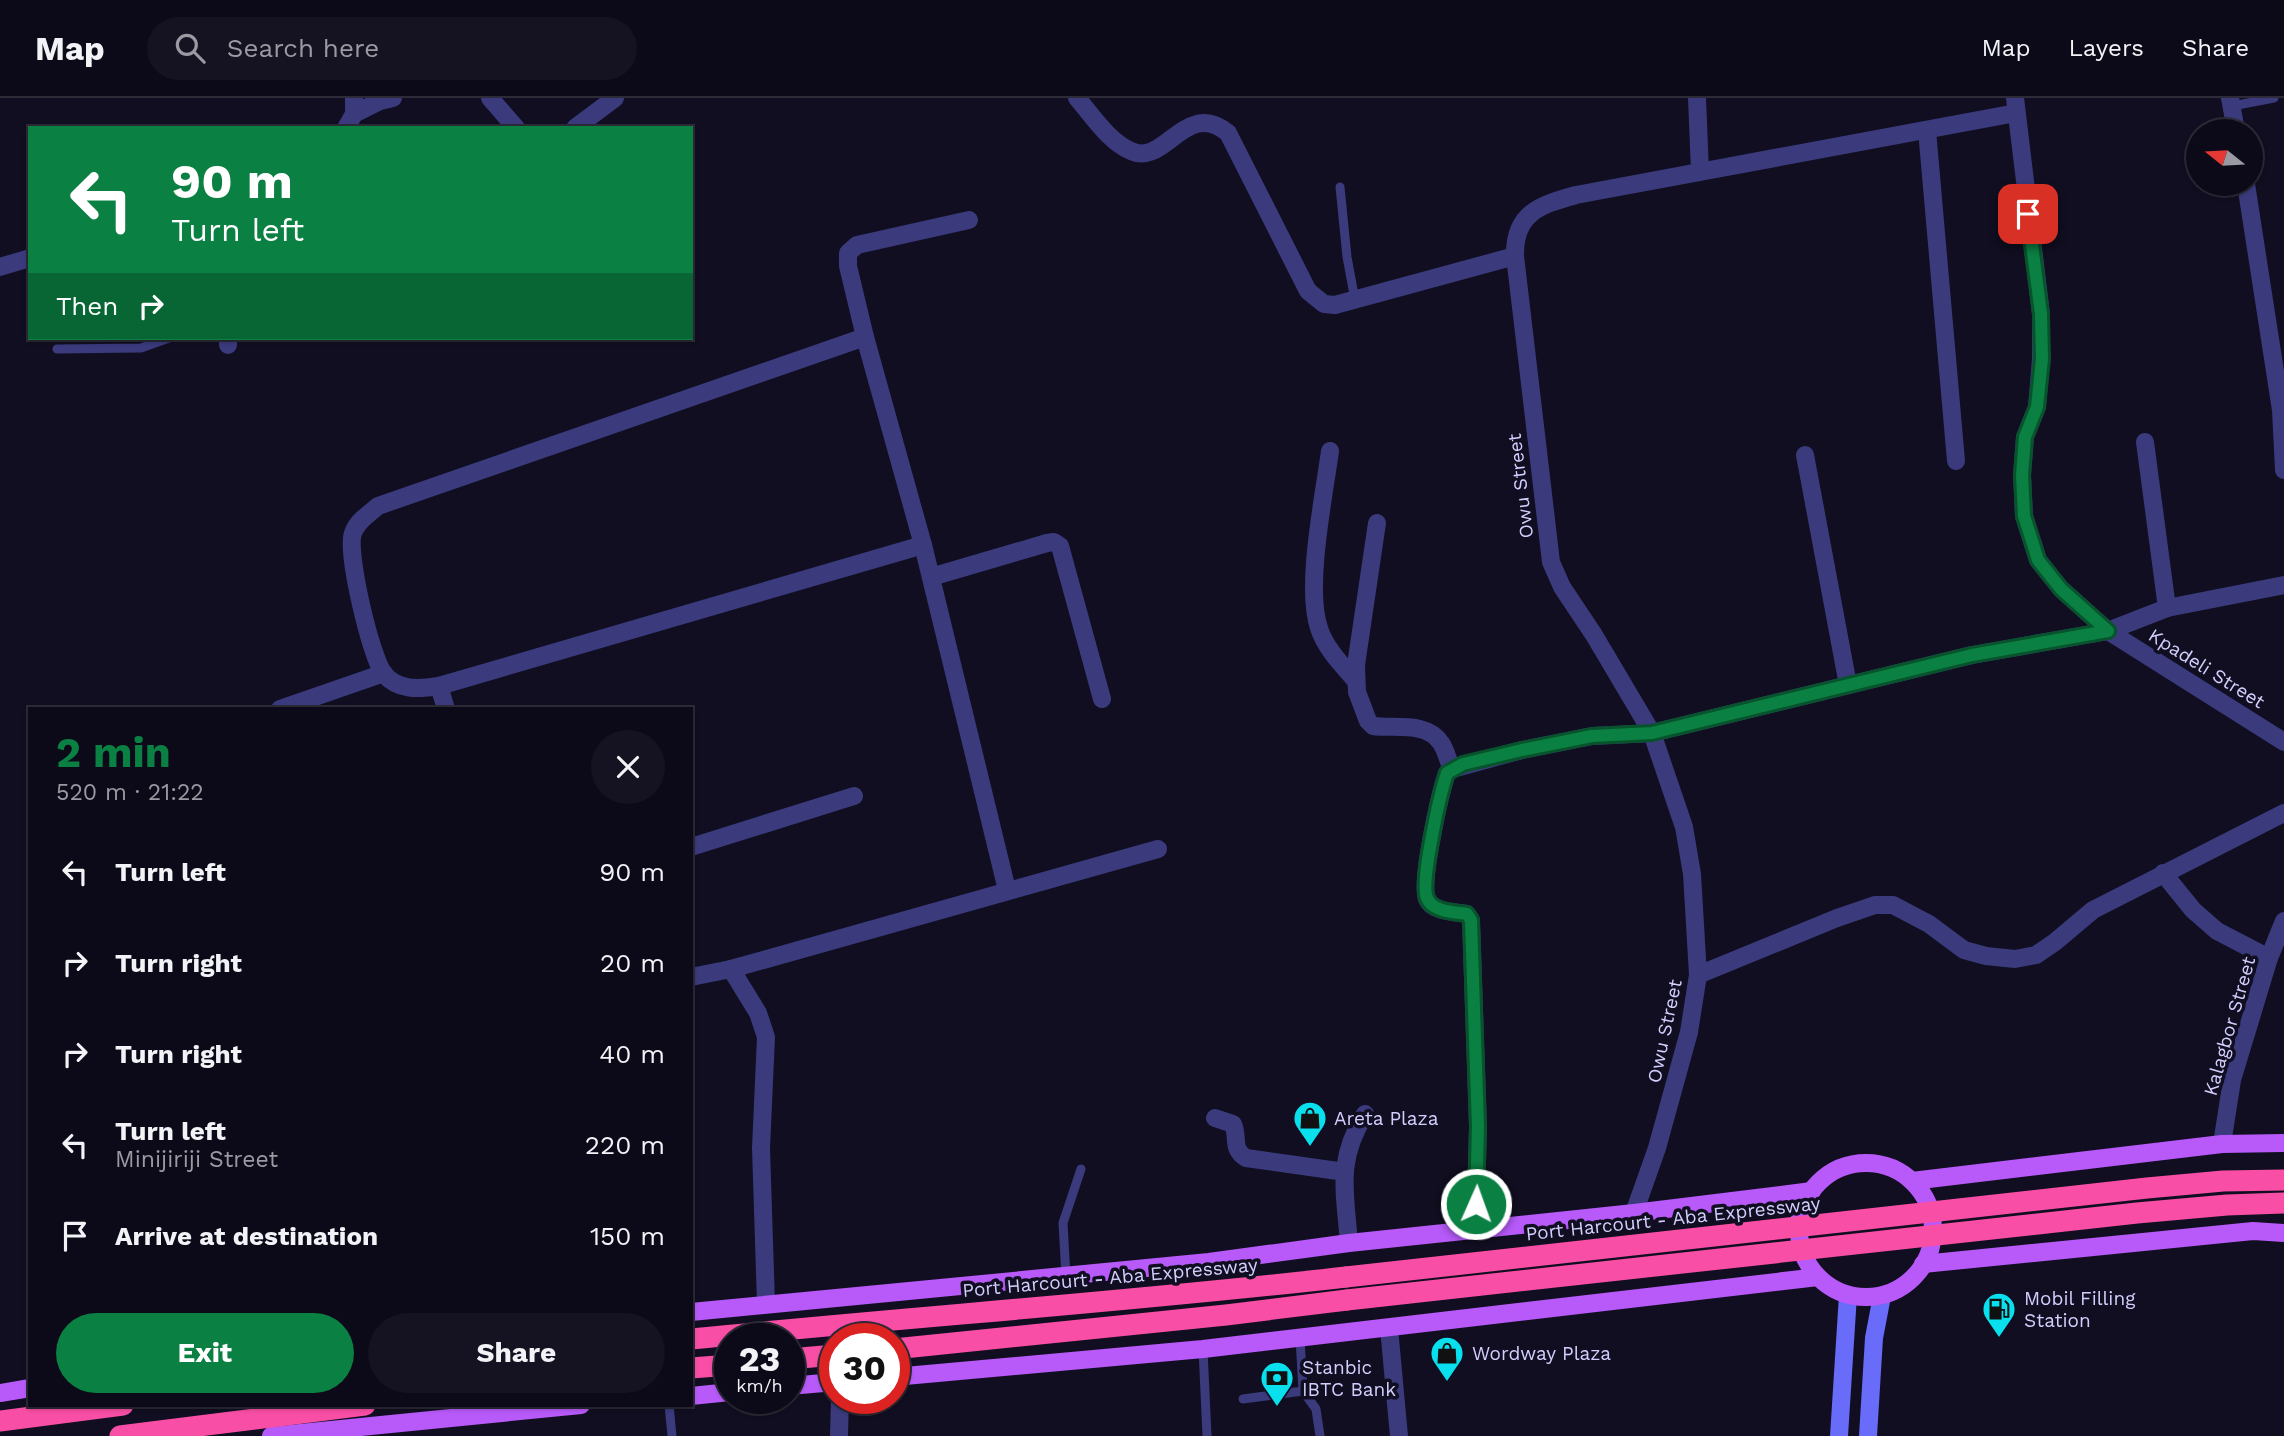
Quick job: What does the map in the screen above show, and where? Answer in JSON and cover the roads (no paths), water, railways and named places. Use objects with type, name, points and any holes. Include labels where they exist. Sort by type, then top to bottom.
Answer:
[{"type":"highway","name":"Port Harcourt - Aba Expressway","points":[[693,1339],[1211,1292],[2147,1188],[2223,1181],[2284,1180]]},
{"type":"highway","points":[[910,1347],[1226,1315],[2124,1214],[2284,1203]]},
{"type":"highway","points":[[693,1368],[714,1366]]},
{"type":"highway","points":[[0,1422],[109,1407]]},
{"type":"highway","points":[[120,1436],[370,1422]]},
{"type":"main road","points":[[1912,1181],[2222,1144],[2284,1143]]},
{"type":"main road","points":[[1859,1163],[1878,1164],[1896,1170],[1912,1181],[1924,1197],[1931,1216],[1932,1237],[1927,1257],[1916,1274],[1900,1287],[1882,1296],[1865,1297],[1832,1289],[1818,1278],[1803,1254],[1799,1226],[1802,1208],[1811,1191],[1825,1177],[1841,1167],[1859,1163]]},
{"type":"main road","points":[[693,1312],[1209,1262],[1349,1243],[1811,1191]]},
{"type":"main road","points":[[1923,1264],[2253,1231],[2284,1233]]},
{"type":"main road","points":[[910,1376],[1203,1349],[1818,1278]]},
{"type":"main road","points":[[1839,1436],[1848,1295]]},
{"type":"main road","points":[[1868,1436],[1874,1338],[1882,1296]]},
{"type":"main road","points":[[0,1393],[28,1388]]},
{"type":"main road","points":[[693,1396],[714,1394]]},
{"type":"main road","points":[[271,1436],[370,1422],[556,1407]]},
{"type":"street","points":[[351,113],[393,98]]},
{"type":"street","points":[[490,98],[514,126]]},
{"type":"street","points":[[578,126],[615,98]]},
{"type":"street","points":[[1697,98],[1700,172]]},
{"type":"street","points":[[1082,100],[1115,140],[1134,153],[1153,150],[1199,122],[1219,125],[1228,133],[1308,290],[1315,299],[1324,304],[1335,305],[1355,300],[1515,256]]},
{"type":"street","name":"Owu Street","points":[[1634,1213],[1657,1148],[1689,1032],[1698,975],[1692,874],[1684,827],[1652,733],[1562,587],[1551,562],[1515,256],[1516,233],[1532,212],[1548,203],[1576,195],[1927,130],[2015,106]]},
{"type":"street","name":"Kpadeli Street","points":[[2015,106],[2041,314],[2042,359],[2037,407],[2025,437],[2022,475],[2024,516],[2038,560],[2061,589],[2108,631],[2284,742]]},
{"type":"street","points":[[1927,130],[1956,461]]},
{"type":"street","points":[[2248,196],[2281,410],[2284,470]]},
{"type":"street","points":[[969,220],[858,245],[848,253],[848,266],[923,545],[1007,890]]},
{"type":"street","points":[[0,267],[28,259]]},
{"type":"street","points":[[865,337],[378,506],[358,524],[352,534],[351,558],[374,654],[384,673],[397,684],[408,688],[439,686],[923,545]]},
{"type":"street","points":[[2145,442],[2167,608]]},
{"type":"street","points":[[1330,451],[1315,571],[1315,615],[1319,632],[1356,681]]},
{"type":"street","points":[[1805,455],[1847,685]]},
{"type":"street","points":[[1377,523],[1356,665],[1356,681],[1361,702],[1368,721],[1373,726],[1429,731],[1441,742],[1452,769]]},
{"type":"street","points":[[931,577],[1047,543],[1054,542],[1060,546],[1102,699]]},
{"type":"street","points":[[1475,1229],[1478,1127],[1471,920],[1467,914],[1432,905],[1426,898],[1435,817],[1447,773],[1452,769],[1522,750],[1592,736],[1652,733],[1972,655],[2108,631],[2167,608],[2284,585]]},
{"type":"street","points":[[286,707],[384,673]]},
{"type":"street","points":[[439,686],[445,707]]},
{"type":"street","points":[[693,846],[854,796]]},
{"type":"street","points":[[1698,975],[1875,905],[1893,905],[1929,924],[1964,950],[2015,959],[2036,955],[2093,909],[2284,813]]},
{"type":"street","points":[[693,977],[731,969],[1158,849]]},
{"type":"street","points":[[2163,873],[2193,910],[2217,932],[2269,958]]},
{"type":"street","name":"Kalagbor Street","points":[[2222,1144],[2232,1080],[2269,958],[2284,921]]},
{"type":"street","points":[[731,969],[758,1013],[765,1037],[761,1148],[766,1304]]},
{"type":"street","points":[[1349,1243],[1346,1152],[1366,1114]]},
{"type":"street","points":[[1215,1118],[1233,1124],[1235,1147],[1246,1158],[1345,1172]]},
{"type":"street","points":[[1389,1328],[1399,1436]]},
{"type":"street","points":[[839,1436],[840,1414]]},
{"type":"lane","points":[[2231,102],[2274,98]]},
{"type":"lane","points":[[1340,187],[1347,257],[1355,300]]},
{"type":"lane","points":[[58,349],[141,348],[163,340]]},
{"type":"lane","points":[[1066,1277],[1063,1223],[1081,1169]]},
{"type":"lane","points":[[1300,1338],[1303,1391],[1316,1409],[1320,1436]]},
{"type":"lane","points":[[1203,1349],[1207,1436]]},
{"type":"lane","points":[[1243,1399],[1303,1391]]},
{"type":"lane","points":[[669,1407],[672,1436]]},
{"type":"place","name":"Areta Plaza","points":[[1310,1148]]},
{"type":"place","name":"Mobil Filling Station","points":[[1999,1339]]},
{"type":"place","name":"Wordway Plaza","points":[[1447,1383]]},
{"type":"place","name":"Stanbic IBTC Bank","points":[[1277,1408]]}]
